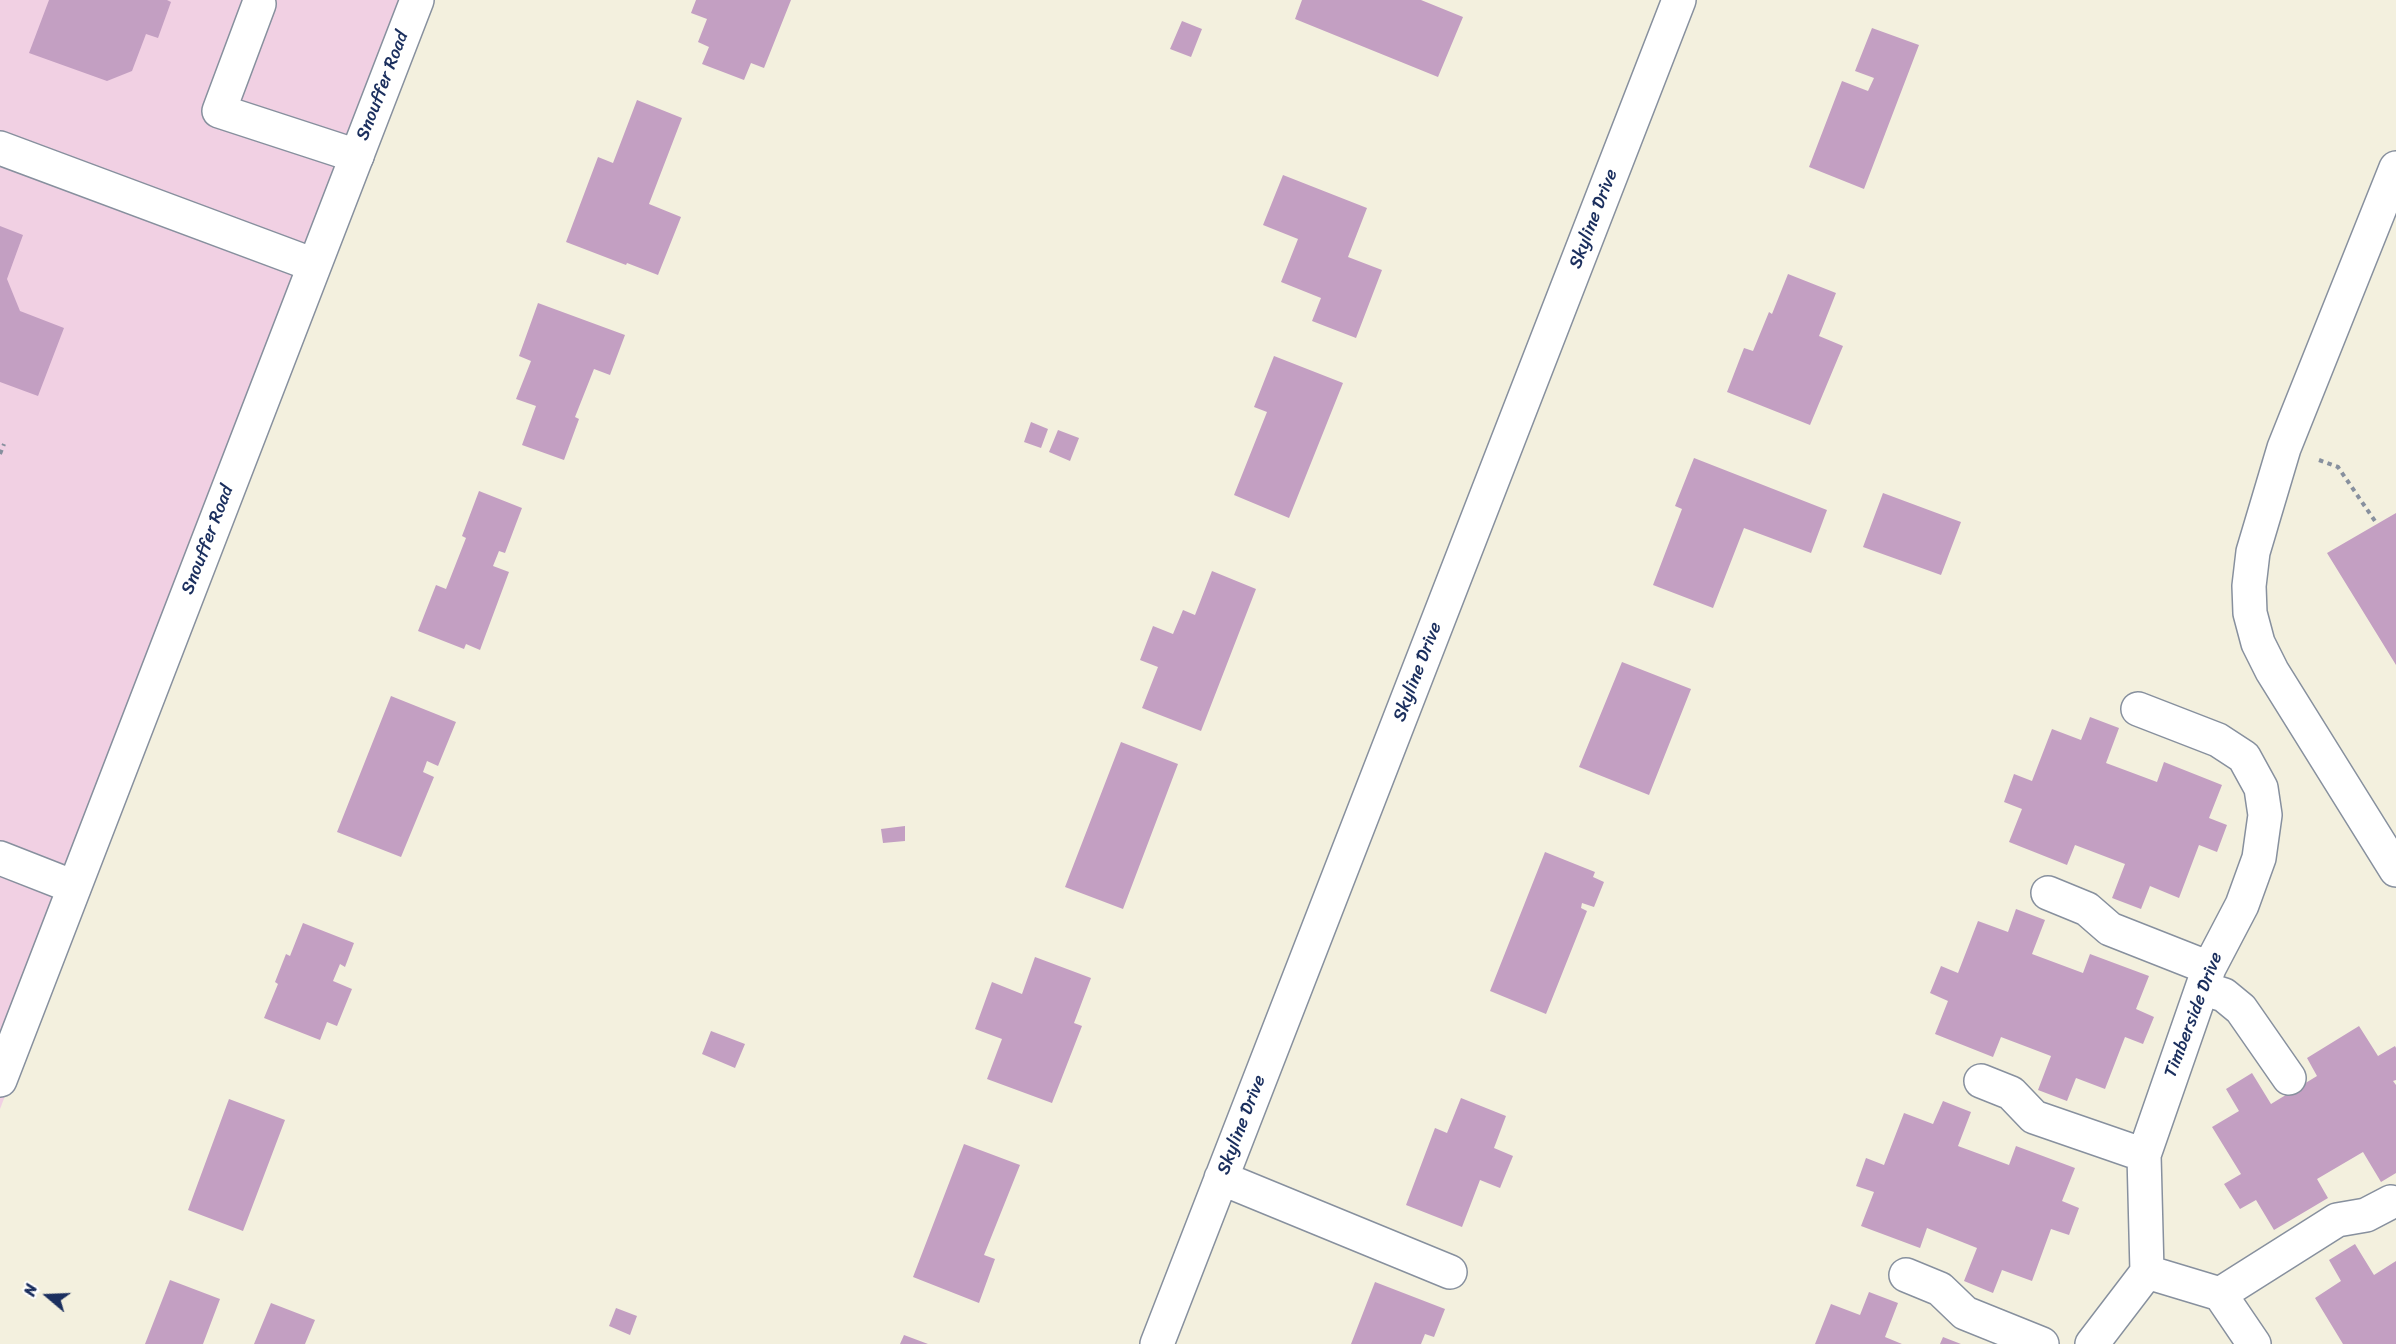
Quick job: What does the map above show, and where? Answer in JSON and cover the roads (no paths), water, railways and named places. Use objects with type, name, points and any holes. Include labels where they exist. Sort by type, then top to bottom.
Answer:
[{"type":"street","name":"Snouffer Road","points":[[0,1080],[417,0]]},
{"type":"street","name":"Skyline Drive","points":[[1157,1344],[1679,0]]},
{"type":"street","points":[[259,4],[219,111],[357,156]]},
{"type":"street","points":[[0,148],[314,265]]},
{"type":"street","points":[[2396,168],[2284,448],[2253,552],[2249,586],[2250,613],[2258,643],[2272,671],[2396,870]]},
{"type":"street","name":"Timberside Drive","points":[[2138,709],[2218,740],[2244,757],[2261,788],[2265,815],[2259,858],[2242,904],[2205,978],[2144,1155],[2147,1272]]},
{"type":"street","points":[[0,858],[74,887]]},
{"type":"street","points":[[2048,892],[2087,909],[2110,929],[2205,978],[2241,1009],[2289,1078]]},
{"type":"street","points":[[1981,1081],[2011,1093],[2034,1117],[2144,1155]]},
{"type":"street","points":[[1221,1178],[1450,1272]]},
{"type":"street","points":[[2220,1294],[2337,1220],[2366,1215],[2391,1202]]},
{"type":"street","points":[[2092,1344],[2147,1272],[2220,1294],[2254,1344]]},
{"type":"street","points":[[1906,1275],[1940,1289],[1965,1313],[2042,1344]]}]
